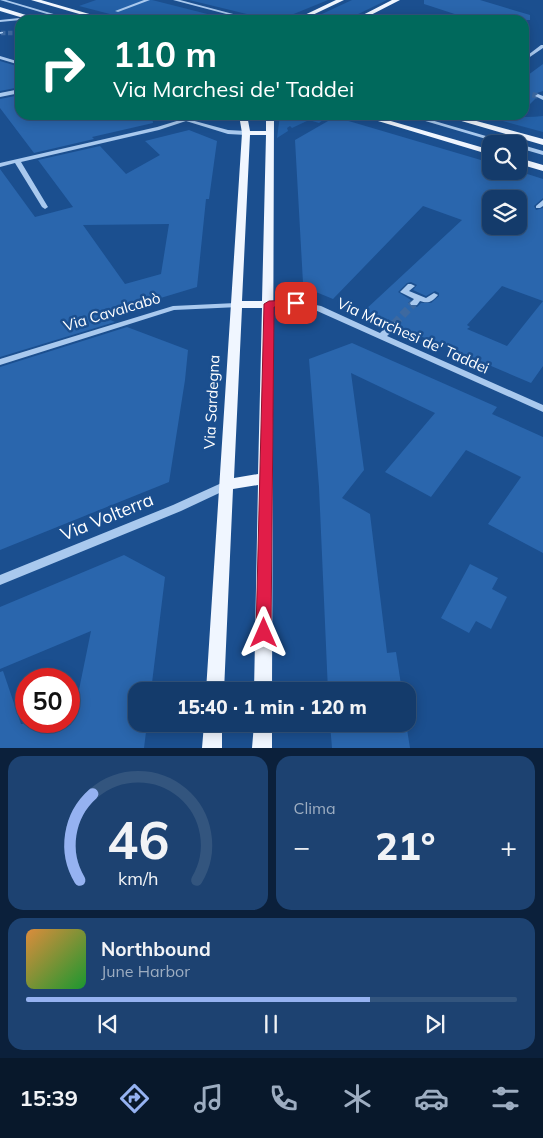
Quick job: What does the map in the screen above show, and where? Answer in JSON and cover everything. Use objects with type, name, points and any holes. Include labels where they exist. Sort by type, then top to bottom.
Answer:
[{"type":"main road","points":[[34,0],[89,15]]},
{"type":"main road","points":[[309,15],[341,0]]},
{"type":"main road","points":[[366,15],[397,0]]},
{"type":"main road","points":[[0,9],[19,15]]},
{"type":"main road","name":"Via Sardegna","points":[[215,682],[246,133],[244,120]]},
{"type":"main road","points":[[263,682],[270,120]]},
{"type":"main road","points":[[379,120],[482,150]]},
{"type":"main road","points":[[465,120],[543,142]]},
{"type":"main road","points":[[246,133],[270,133]]},
{"type":"main road","points":[[527,163],[543,168]]},
{"type":"main road","points":[[236,305],[269,304]]},
{"type":"main road","points":[[226,485],[265,478]]},
{"type":"main road","points":[[212,748],[213,732]]},
{"type":"main road","points":[[262,748],[263,732]]},
{"type":"street","points":[[2,0],[54,15]]},
{"type":"street","points":[[117,11],[148,0]]},
{"type":"street","points":[[175,0],[234,15]]},
{"type":"street","points":[[0,21],[15,19]]},
{"type":"street","points":[[529,56],[543,46]]},
{"type":"street","points":[[0,57],[15,62]]},
{"type":"street","points":[[0,94],[15,92]]},
{"type":"street","points":[[0,164],[149,131],[186,120],[228,132],[246,133]]},
{"type":"street","points":[[426,120],[482,136]]},
{"type":"street","points":[[527,148],[543,153]]},
{"type":"street","points":[[17,161],[45,207]]},
{"type":"street","points":[[411,286],[404,292],[417,301],[427,301],[434,295]]},
{"type":"street","name":"Via Marchesi de' Taddei","points":[[269,304],[296,303],[308,305],[543,409]]},
{"type":"street","name":"Via Cavalcabò","points":[[0,362],[173,308],[236,305]]},
{"type":"street","points":[[381,336],[394,324]]},
{"type":"street","name":"Via Volterra","points":[[0,580],[177,508],[226,485]]},
{"type":"shaded area","points":[[96,0],[152,0],[211,15],[114,15],[79,6]]},
{"type":"shaded area","points":[[189,0],[328,0],[291,15],[250,15]]},
{"type":"shaded area","points":[[352,0],[387,0],[356,15],[320,15]]},
{"type":"shaded area","points":[[543,116],[543,132],[499,120],[529,120],[529,117]]},
{"type":"shaded area","points":[[279,120],[309,120],[292,128],[290,126],[287,128],[288,131],[277,138]]},
{"type":"shaded area","points":[[309,120],[323,120],[319,123]]},
{"type":"building","points":[[424,0],[480,0],[530,15],[530,20],[529,15],[458,15],[424,4]]},
{"type":"building","points":[[0,61],[15,66],[15,88],[0,91]]},
{"type":"building","points":[[543,64],[543,91],[534,94],[533,97],[536,98],[529,105],[529,74]]},
{"type":"building","points":[[15,96],[15,120],[153,120],[153,123],[34,153],[0,108],[0,99]]},
{"type":"building","points":[[330,120],[345,120],[482,160],[482,180],[527,180],[527,174],[543,179],[543,198],[534,206],[536,210],[543,208],[543,301],[543,366],[531,383],[399,327],[400,323],[397,320],[389,322],[364,311],[462,220],[423,206],[333,299],[311,290],[303,283],[295,140]],"holes":[[[411,282],[417,285],[413,290],[426,296],[435,291],[439,293],[439,296],[431,303],[421,303],[417,307],[411,307],[408,303],[411,300],[398,292],[407,283]],[[502,286],[543,301],[507,346],[467,329],[470,327],[467,325]]]},
{"type":"building","points":[[189,130],[217,141],[209,199],[206,199],[197,287],[101,316],[115,322],[0,357],[0,169],[35,217],[73,207],[38,160],[100,146],[126,174],[160,155],[145,141]],"holes":[[[169,224],[161,274],[125,284],[83,225]]]},
{"type":"building","points":[[127,327],[188,350],[169,482],[0,550],[0,367]]},
{"type":"building","points":[[352,343],[497,407],[492,414],[543,437],[543,553],[488,524],[521,477],[466,450],[431,497],[385,472],[435,413],[351,373],[364,470],[342,498],[370,514],[387,653],[396,652],[401,682],[328,682],[319,487],[309,359]]},
{"type":"building","points":[[124,555],[165,577],[152,682],[128,682],[128,732],[146,732],[144,748],[0,748],[0,672],[3,671],[15,706],[15,733],[80,733],[80,685],[91,631],[0,669],[0,607]]},
{"type":"building","points":[[470,564],[498,578],[492,589],[507,597],[491,629],[476,621],[469,633],[441,618]]},
{"type":"building","points":[[331,732],[407,732],[410,748],[332,748]]},
{"type":"tunnel","points":[[1,33],[15,33]]},
{"type":"tunnel","points":[[529,94],[538,96]]},
{"type":"tunnel","points":[[394,324],[414,303]]},
{"type":"route","points":[[264,633],[269,304],[296,303]]}]
